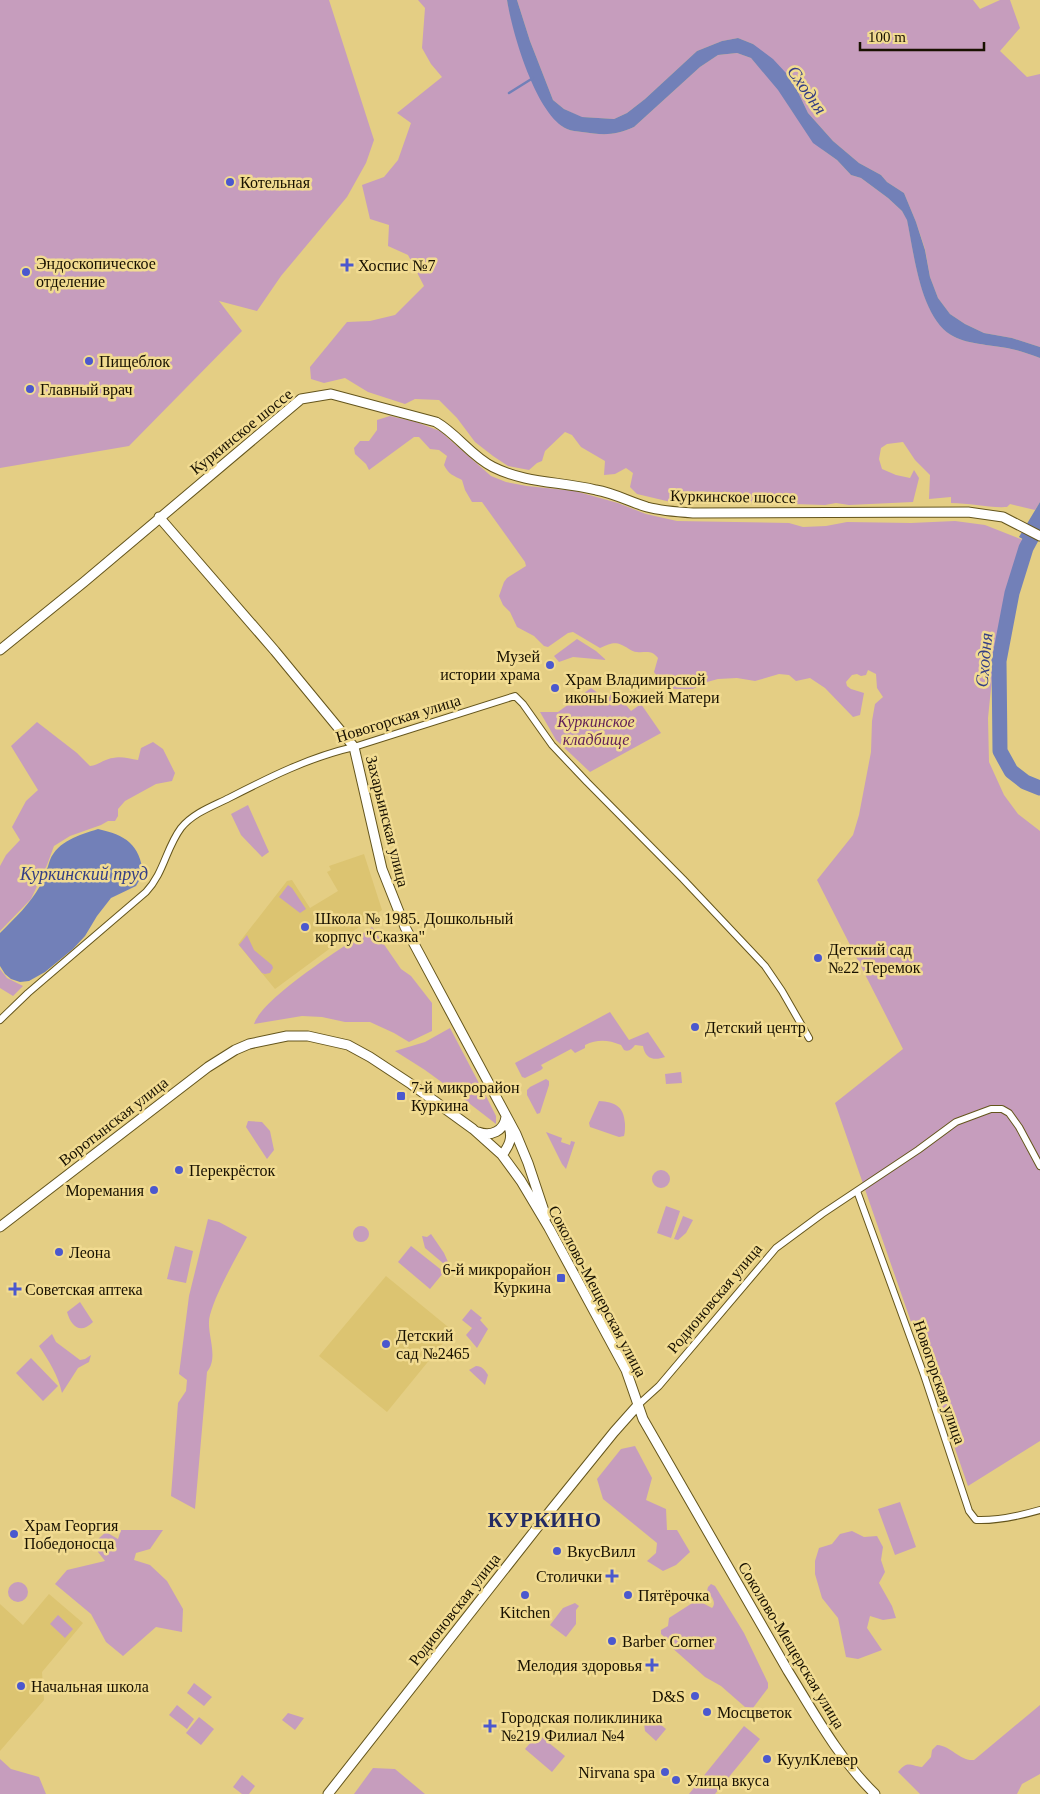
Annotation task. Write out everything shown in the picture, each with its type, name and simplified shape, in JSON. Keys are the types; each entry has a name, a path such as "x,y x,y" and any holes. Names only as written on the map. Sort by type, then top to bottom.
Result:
{"street":[{"name":"Куркинское шоссе","path":"0,650 84,582 301,399 332,394 436,422 447,428 470,451 490,465 510,475 533,481 570,484 599,490 667,511 693,513 968,512 996,516 1018,524 1039,535"},
{"name":"Захарьинская улица","path":"159,517 276,651 354,747 375,842 395,906 516,1134 528,1163 549,1228"},
{"name":"Новогорская улица","path":"0,1020 28,993 146,892 159,875 179,830 186,822 202,811 278,773 336,751 515,696 523,704 552,745 765,966 809,1038"},
{"name":"Соколово-Мещерская улица","path":"248,1044 286,1036 308,1036 348,1045 411,1084 473,1129 502,1155 521,1181 549,1228 626,1370 648,1428 812,1712 855,1772 875,1794"},
{"name":"Воротынская улица","path":"0,1227 208,1067 248,1044"},
{"name":"Родионовская улица","path":"328,1794 614,1432 664,1380 776,1248 956,1122 991,1109 1002,1109 1009,1113 1019,1127 1040,1166"},
{"name":"Захарьинская улица","path":"502,1155 511,1141 511,1132 506,1117"},
{"path":"473,1129 482,1133 494,1133 505,1123 506,1117"},
{"name":"Новогорская улица","path":"857,1191 924,1375 968,1511 976,1520 987,1520 1021,1516 1040,1510"}],"shaded area":[{"name":"Школа № 1985. Дошкольный корпус \"Сказка\"","path":"364,854 382,910 275,989 238,944 287,881 292,880 310,908 338,891 327,872 331,870 329,866"},
{"name":"Детский сад №2465","path":"386,1276 453,1331 387,1412 319,1356"},
{"name":"Начальная школа","path":"49,1594 83,1623 42,1672 44,1700 0,1751 0,1604 23,1625"}],"green space":[{"path":"0,0 329,0 374,140 366,163 347,197 281,276 257,311 219,301 242,331 129,446 0,468"},
{"path":"418,0 507,0 521,50 538,91 557,121 572,131 602,134 627,130 634,127 700,67 718,55 737,53 751,58 779,90 792,111 823,150 837,160 851,175 861,178 902,211 907,219 925,298 940,326 951,335 963,340 1024,352 1040,358 1040,502 1035,510 1010,504 1007,507 1000,507 951,503 951,497 929,499 930,475 915,460 903,442 887,444 881,448 879,459 882,469 896,475 910,478 914,470 919,478 913,502 849,505 836,503 825,505 736,502 675,503 637,494 630,487 633,473 626,468 615,474 604,475 605,461 581,447 572,435 565,432 545,451 542,461 529,470 508,466 475,442 457,418 439,400 415,399 405,404 368,392 345,378 324,383 311,379 310,367 347,322 370,321 395,315 424,286 408,255 388,246 389,225 370,219 362,185 384,177 398,160 411,123 397,113 442,77 431,64 422,48 425,8"},
{"path":"517,0 973,0 980,9 1000,0 1010,0 1020,28 1000,51 1027,77 1040,74 1040,347 1012,338 984,333 950,314 938,298 930,277 925,249 904,193 887,182 881,175 859,163 833,141 808,113 798,92 753,44 738,38 722,41 697,51 627,113 614,119 581,117 564,109 553,100 530,41"},
{"path":"390,416 416,422 440,431 491,476 506,482 575,491 618,503 646,514 677,521 789,523 803,527 826,526 847,522 911,523 955,521 985,525 1023,540 995,649 988,718 989,762 1004,795 1018,814 1040,831 1040,1441 968,1486 835,1103 903,1049 817,880 853,835 859,815 871,752 872,721 875,704 883,697 877,688 876,674 868,670 866,675 852,675 846,682 847,686 851,689 864,693 860,715 853,717 825,688 810,678 796,681 789,675 779,674 755,681 737,678 718,679 693,689 668,689 662,677 657,676 654,672 658,658 651,652 635,652 615,643 600,648 573,632 568,633 548,647 544,646 534,636 517,627 499,596 507,578 526,566 525,562 482,502 472,502 462,480 447,471 444,465 447,456 439,450 430,449 419,437 414,437 369,470 366,464 355,454 354,448 360,441 369,441 377,430 377,420"},
{"path":"577,639 606,660 573,657 559,662 554,656"},
{"name":"Куркинское кладбище","path":"591,688 605,698 615,692 631,711 641,704 661,733 590,772 556,740 540,712 558,712"},
{"path":"37,722 77,753 90,766 116,757 138,760 141,748 153,742 163,749 175,773 172,781 156,784 125,801 118,809 118,816 115,821 108,821 70,836 54,846 31,899 0,931 0,866 6,855 20,840 12,827 26,801 38,790 11,746"},
{"path":"248,805 269,852 262,857 241,835 231,814"},
{"path":"288,885 306,909 300,913 279,897"},
{"path":"372,927 401,969 411,976 432,1003 432,1031 409,1042 370,1022 345,1022 322,1017 302,1016 254,1024 261,1013 289,986"},
{"path":"247,935 254,950 272,965 273,968 270,973 262,973 239,945"},
{"path":"0,969 7,978 23,986 13,996 0,988"},
{"path":"610,1012 629,1040 648,1032 665,1057 651,1058 646,1054 643,1046 635,1045 626,1051 621,1045 616,1043 599,1041 585,1045 585,1048 575,1053 571,1049 541,1065 543,1068 541,1070 525,1078 522,1077 515,1063"},
{"path":"450,1028 482,1089 458,1094 395,1051 425,1042"},
{"path":"681,1072 682,1083 666,1084 665,1074"},
{"path":"546,1079 549,1081 549,1085 540,1113 537,1114 527,1095 527,1090"},
{"path":"484,1092 496,1116 496,1124 461,1097"},
{"path":"599,1101 610,1102 621,1109 625,1127 624,1136 619,1137 590,1127 589,1123"},
{"path":"248,1121 262,1122 270,1131 274,1150 267,1159 246,1127"},
{"path":"546,1132 562,1138 561,1142 570,1145 571,1141 575,1142 566,1169 562,1164"},
{"path":"657,1170 665,1170 670,1175 668,1186 657,1188 652,1183 652,1175"},
{"path":"666,1206 680,1211 671,1238 657,1233"},
{"path":"683,1216 693,1220 686,1233 678,1240 674,1239"},
{"path":"208,1219 219,1222 247,1237 222,1285 210,1315 209,1329 212,1359 211,1366 207,1372 195,1509 171,1496 178,1403 186,1391 187,1380 179,1374 189,1296"},
{"path":"361,1226 369,1234 361,1242 353,1234"},
{"path":"431,1234 448,1262 444,1264 425,1248 422,1236 427,1237"},
{"path":"175,1246 193,1251 186,1283 167,1279"},
{"path":"411,1246 444,1272 430,1289 398,1262"},
{"path":"80,1302 93,1322 84,1328 74,1325 67,1312"},
{"path":"471,1309 482,1318 480,1320 488,1329 477,1348 466,1335 472,1328 462,1320"},
{"path":"52,1334 56,1342 80,1360 91,1355 89,1362 78,1368 62,1393 56,1374 39,1346"},
{"path":"31,1358 58,1386 43,1401 16,1373"},
{"path":"476,1366 483,1369 488,1375 485,1385 469,1370"},
{"path":"635,1446 652,1478 646,1500 666,1509 667,1530 677,1530 690,1552 676,1565 663,1571 647,1561 656,1553 657,1543 603,1499 597,1479 621,1449"},
{"path":"900,1502 916,1547 895,1555 878,1509"},
{"path":"121,1530 163,1530 150,1549 136,1553 134,1560 150,1565 167,1581 183,1609 182,1632 156,1627 123,1656 106,1642 91,1614 55,1584 67,1570 105,1561 98,1552 98,1539 106,1532 118,1539"},
{"path":"852,1531 864,1537 877,1536 883,1547 881,1560 885,1572 879,1583 892,1606 896,1618 883,1620 870,1616 867,1628 882,1650 858,1659 846,1657 838,1618 822,1598 815,1574 815,1561 819,1548 832,1544 840,1534"},
{"path":"18,1582 25,1585 28,1592 25,1599 18,1602 11,1599 8,1592 11,1585"},
{"path":"711,1584 715,1586 744,1633 768,1683 768,1688 753,1708 745,1707 721,1686 705,1677 670,1646 671,1643 661,1634 661,1630 668,1626 669,1618 697,1600 712,1608 714,1601 707,1591"},
{"path":"575,1603 579,1606 576,1610 576,1624 566,1637 550,1625 563,1608"},
{"path":"58,1615 73,1629 65,1638 50,1624"},
{"path":"194,1683 212,1697 204,1706 187,1693"},
{"path":"177,1705 194,1719 187,1729 169,1715"},
{"path":"1040,1705 1040,1774 1022,1784 1017,1794 920,1794 898,1772 907,1765 922,1767 931,1757 932,1750 937,1745 947,1748 964,1758 974,1760"},
{"path":"288,1713 304,1718 295,1730 282,1720"},
{"path":"643,1716 650,1716 666,1729 656,1741 645,1731"},
{"path":"199,1717 214,1729 201,1745 186,1733"},
{"path":"744,1726 760,1739 715,1794 689,1794"},
{"path":"538,1734 565,1756 552,1772 525,1749"},
{"path":"0,1759 11,1769 39,1777 46,1794 0,1794"},
{"path":"373,1768 395,1769 425,1794 354,1794"},
{"path":"242,1775 255,1786 249,1794 242,1794 233,1787"}],"water":[{"path":"507,0 517,0 530,41 553,100 564,109 582,117 614,119 627,113 697,51 722,41 738,38 753,44 773,59 786,73 808,113 833,141 859,163 881,175 887,182 904,193 925,250 930,277 938,298 950,314 984,333 1012,338 1040,347 1040,358 1024,352 963,340 951,335 940,326 925,299 907,220 902,211 861,178 851,175 837,160 813,143 778,90 751,58 737,53 718,55 700,67 634,127 627,130 602,134 570,130 556,121 545,107 536,90 520,51"},
{"path":"1040,502 1040,537 1032,544 1019,537"},
{"name":"Куркинский пруд","path":"98,829 116,834 130,842 138,855 143,874 136,886 111,898 85,936 73,949 45,972 29,981 20,982 11,979 0,966 0,933 32,899 43,880 50,860 58,848 70,840"}],"waterway":[{"path":"509,93 533,78"},
{"name":"Сходня","path":"1040,522 1026,548 1012,593 999,661 1000,751 1011,771 1025,782 1040,788"}],"place":[{"name":"Котельная","path":"230,182"},
{"name":"Хоспис №7","path":"347,265"},
{"name":"Эндоскопическое отделение","path":"26,272"},
{"name":"Пищеблок","path":"89,361"},
{"name":"Главный врач","path":"30,389"},
{"name":"Музей истории храма","path":"550,665"},
{"name":"Храм Владимирской иконы Божией Матери","path":"555,688"},
{"name":"Школа № 1985. Дошкольный корпус \"Сказка\"","path":"305,927"},
{"name":"Детский сад №22 Теремок","path":"818,958"},
{"name":"Детский центр","path":"695,1027"},
{"name":"7-й микрорайон Куркина","path":"401,1096"},
{"name":"Перекрёсток","path":"179,1170"},
{"name":"Моремания","path":"154,1190"},
{"name":"Леона","path":"59,1252"},
{"name":"6-й микрорайон Куркина","path":"561,1278"},
{"name":"Советская аптека","path":"15,1289"},
{"name":"Детский сад №2465","path":"386,1344"},
{"name":"Храм Георгия Победоносца","path":"14,1534"},
{"name":"ВкусВилл","path":"557,1551"},
{"name":"Столички","path":"612,1576"},
{"name":"Kitchen","path":"525,1595"},
{"name":"Пятёрочка","path":"628,1595"},
{"name":"Barber Corner","path":"612,1641"},
{"name":"Мелодия здоровья","path":"652,1665"},
{"name":"Начальная школа","path":"21,1686"},
{"name":"D&S","path":"695,1696"},
{"name":"Мосцветок","path":"707,1712"},
{"name":"Городская поликлиника №219 Филиал №4","path":"490,1726"},
{"name":"КуулКлевер","path":"767,1759"},
{"name":"Nirvana spa","path":"665,1772"},
{"name":"Улица вкуса","path":"676,1780"}],"district":[{"name":"КУРКИНО","path":"545,1520"}]}
